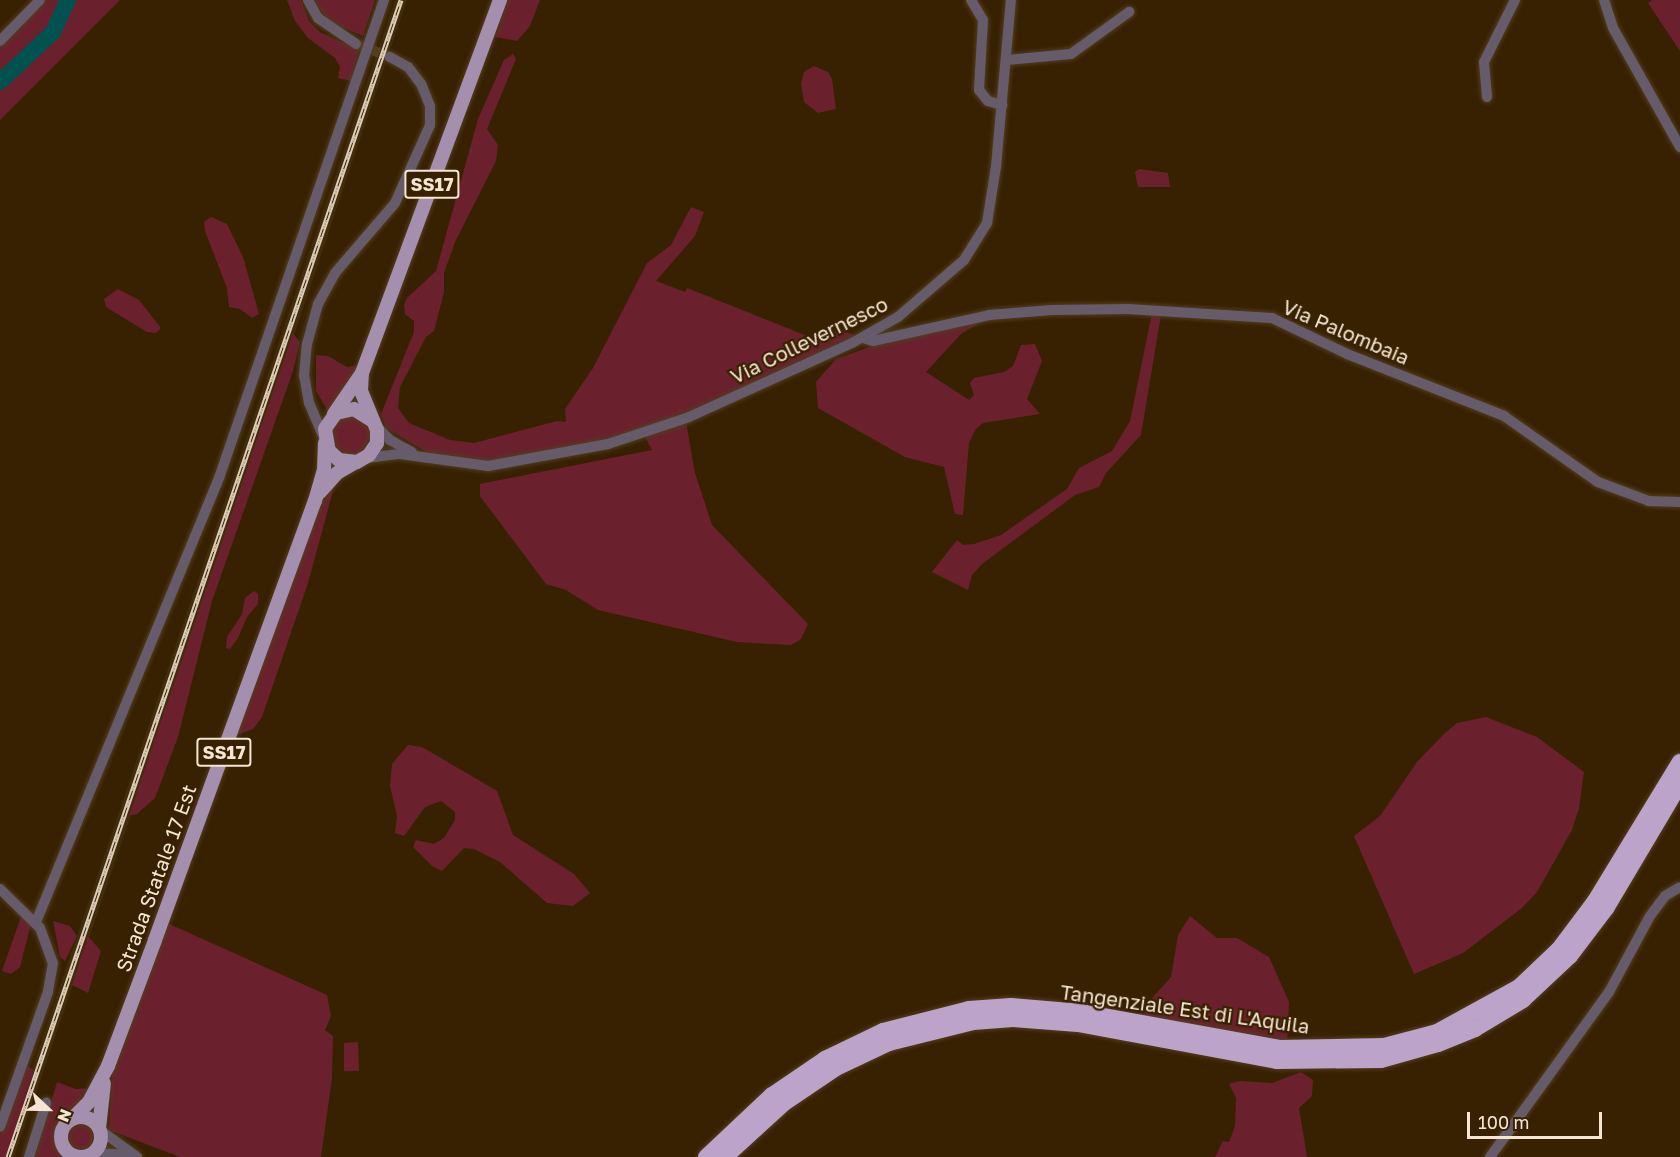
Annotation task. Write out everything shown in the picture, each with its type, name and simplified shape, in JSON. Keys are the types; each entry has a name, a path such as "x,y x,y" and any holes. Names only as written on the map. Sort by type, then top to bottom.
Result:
{"highway":[{"name":"Tangenziale Est di L'Aquila","path":"706,1157 772,1095 825,1059 883,1031 969,1009 1011,1006 1082,1012 1281,1048 1384,1046 1437,1032 1519,987 1559,949 1595,901 1680,762"},
{"name":"Tangenziale Est di L'Aquila","path":"725,1157 783,1104 836,1068 889,1043 973,1022 1013,1019 1078,1024 1277,1061 1381,1060 1438,1044 1475,1029 1523,1000 1570,956 1607,907 1680,784"}],"main road":[{"name":"SS17","path":"374,423 361,391 364,368 500,0"},
{"name":"SS17","path":"324,440 332,417 364,368"},
{"path":"324,440 335,458 361,460 377,443 374,423 354,409 332,417"},
{"name":"Strada Statale 17 Est","path":"72,1119 89,1102 108,1066 315,501 324,470 324,440"},
{"name":"Strada Statale 17 Est","path":"315,501 332,477 361,460"},
{"name":"Strada Statale 17 Est","path":"99,1129 108,1066"},
{"name":"SS17","path":"72,1119 63,1130 63,1151 74,1155 90,1155 100,1143 99,1129"},
{"path":"72,1119 89,1119 99,1129"}],"street":[{"path":"0,41 40,0"},
{"path":"308,0 318,18 356,45"},
{"path":"36,922 219,478 384,0"},
{"path":"971,0 983,20 979,90 988,101 1002,105"},
{"name":"Via Collevernesco","path":"361,460 387,453 464,466 503,465 617,441 689,417 863,338 918,302 961,262 979,240 992,200 1011,0"},
{"path":"1487,97 1483,64 1515,0"},
{"path":"1604,0 1613,28 1680,147"},
{"path":"1007,60 1050,59 1076,52 1129,12"},
{"path":"324,440 310,406 305,384 306,355 321,297 341,265 392,209 429,130 430,106 424,89 408,68 390,57"},
{"name":"Via Palombaia","path":"863,338 878,340 985,316 1041,310 1128,309 1272,318 1347,354 1504,416 1598,482 1649,501 1680,502"},
{"path":"310,406 319,416 332,417"},
{"name":"Via Collevernesco","path":"374,423 394,443 429,459"},
{"path":"1490,1157 1609,993 1650,916 1665,896 1680,886"},
{"path":"0,889 36,922 49,944 53,970 0,1127"},
{"path":"29,1157 46,1103"},
{"path":"99,1129 136,1157"},
{"path":"90,1155 136,1157"}],"shaded area":[{"path":"34,0 120,0 0,120 0,36"},
{"path":"287,0 301,0 309,21 320,32 359,50 351,81 338,78 340,67 335,58 308,38 295,21"},
{"path":"314,0 375,0 363,36 328,21"},
{"path":"395,0 407,0 202,608 14,1157 2,1157"},
{"path":"508,0 540,0 530,26 517,41 495,37"},
{"path":"1652,0 1680,0 1680,51 1648,3"},
{"path":"513,54 516,59 487,129 498,145 496,161 455,242 444,273 444,292 434,331 426,337 400,387 398,408 409,423 450,440 474,443 557,421 566,422 565,409 593,368 647,263 671,245 691,207 704,212 695,236 656,281 685,292 687,288 812,338 842,330 856,336 687,413 607,439 487,462 430,454 386,428 381,414 414,332 414,321 405,314 404,305 407,298 436,271 478,119 504,60"},
{"path":"814,66 828,72 832,79 836,109 818,113 804,102 801,84 804,72"},
{"path":"1139,169 1168,173 1170,187 1138,187 1135,172"},
{"path":"211,217 227,224 243,257 259,314 252,318 240,309 229,307 227,288 205,231 204,222"},
{"path":"118,289 139,300 161,328 156,333 147,332 106,307 104,299"},
{"path":"1152,313 1161,315 1141,435 1106,473 1099,487 1075,495 982,564 972,575 968,590 932,572 957,540 963,545 974,544 1001,535 1067,489 1079,468 1112,451 1130,421"},
{"path":"986,319 961,334 926,372 969,400 974,395 970,383 974,378 1004,372 1013,366 1021,345 1035,344 1042,361 1027,399 1040,414 983,423 975,430 969,443 963,515 955,514 944,467 905,457 818,408 816,382 836,359 872,346"},
{"path":"293,333 300,342 293,371 212,601 178,737 155,798 137,814 129,816"},
{"path":"316,355 328,356 347,367 359,365 329,413 316,391"},
{"path":"351,416 359,417 365,422 370,428 370,444 365,450 359,455 351,456 343,455 337,450 332,444 331,436 332,428 337,422 343,417"},
{"path":"686,422 695,473 712,525 808,624 801,639 791,645 737,642 598,610 566,590 546,584 480,496 480,484 652,450 644,435"},
{"path":"336,480 308,583 262,717 253,729 235,736 317,512"},
{"path":"254,591 258,594 258,604 247,617 238,638 230,649 226,648 227,637 242,614 245,598"},
{"path":"1486,717 1537,737 1584,772 1579,808 1572,830 1537,892 1522,908 1463,953 1414,974 1354,836 1380,816 1417,762 1444,734 1457,723"},
{"path":"408,745 422,747 497,791 513,835 574,874 590,893 573,906 547,903 500,862 474,849 464,848 442,871 432,866 413,847 416,840 434,844 444,838 455,820 455,812 441,801 425,807 404,836 395,833 397,816 390,786 392,764"},
{"path":"23,911 32,920 20,967 11,974 2,971"},
{"path":"1190,916 1217,938 1237,938 1269,957 1289,1002 1287,1043 1136,1016 1171,977 1178,935"},
{"path":"53,921 70,926 77,936 65,961 60,957"},
{"path":"167,923 327,995 331,1016 325,1030 333,1036 332,1078 321,1157 180,1157 109,1130 112,1074"},
{"path":"88,936 101,951 88,993 72,985"},
{"path":"358,1042 359,1071 344,1071 344,1043"},
{"path":"25,1065 34,1070 6,1157 0,1157 0,1135"},
{"path":"1301,1072 1313,1080 1312,1096 1299,1108 1307,1157 1215,1157 1223,1141 1229,1142 1235,1126 1236,1098 1229,1084 1240,1081 1272,1083"},
{"path":"57,1082 76,1089 90,1088 83,1103 67,1113 58,1127 62,1157 35,1157"},
{"path":"81,1125 86,1126 92,1132 92,1142 86,1148 81,1149 76,1148 70,1142 69,1137 70,1132 76,1126"}],"waterway":[{"path":"0,82 53,32 68,0"}],"tunnel":[{"path":"356,44 390,57"}],"railway":[{"path":"8,1157 401,0"}]}
